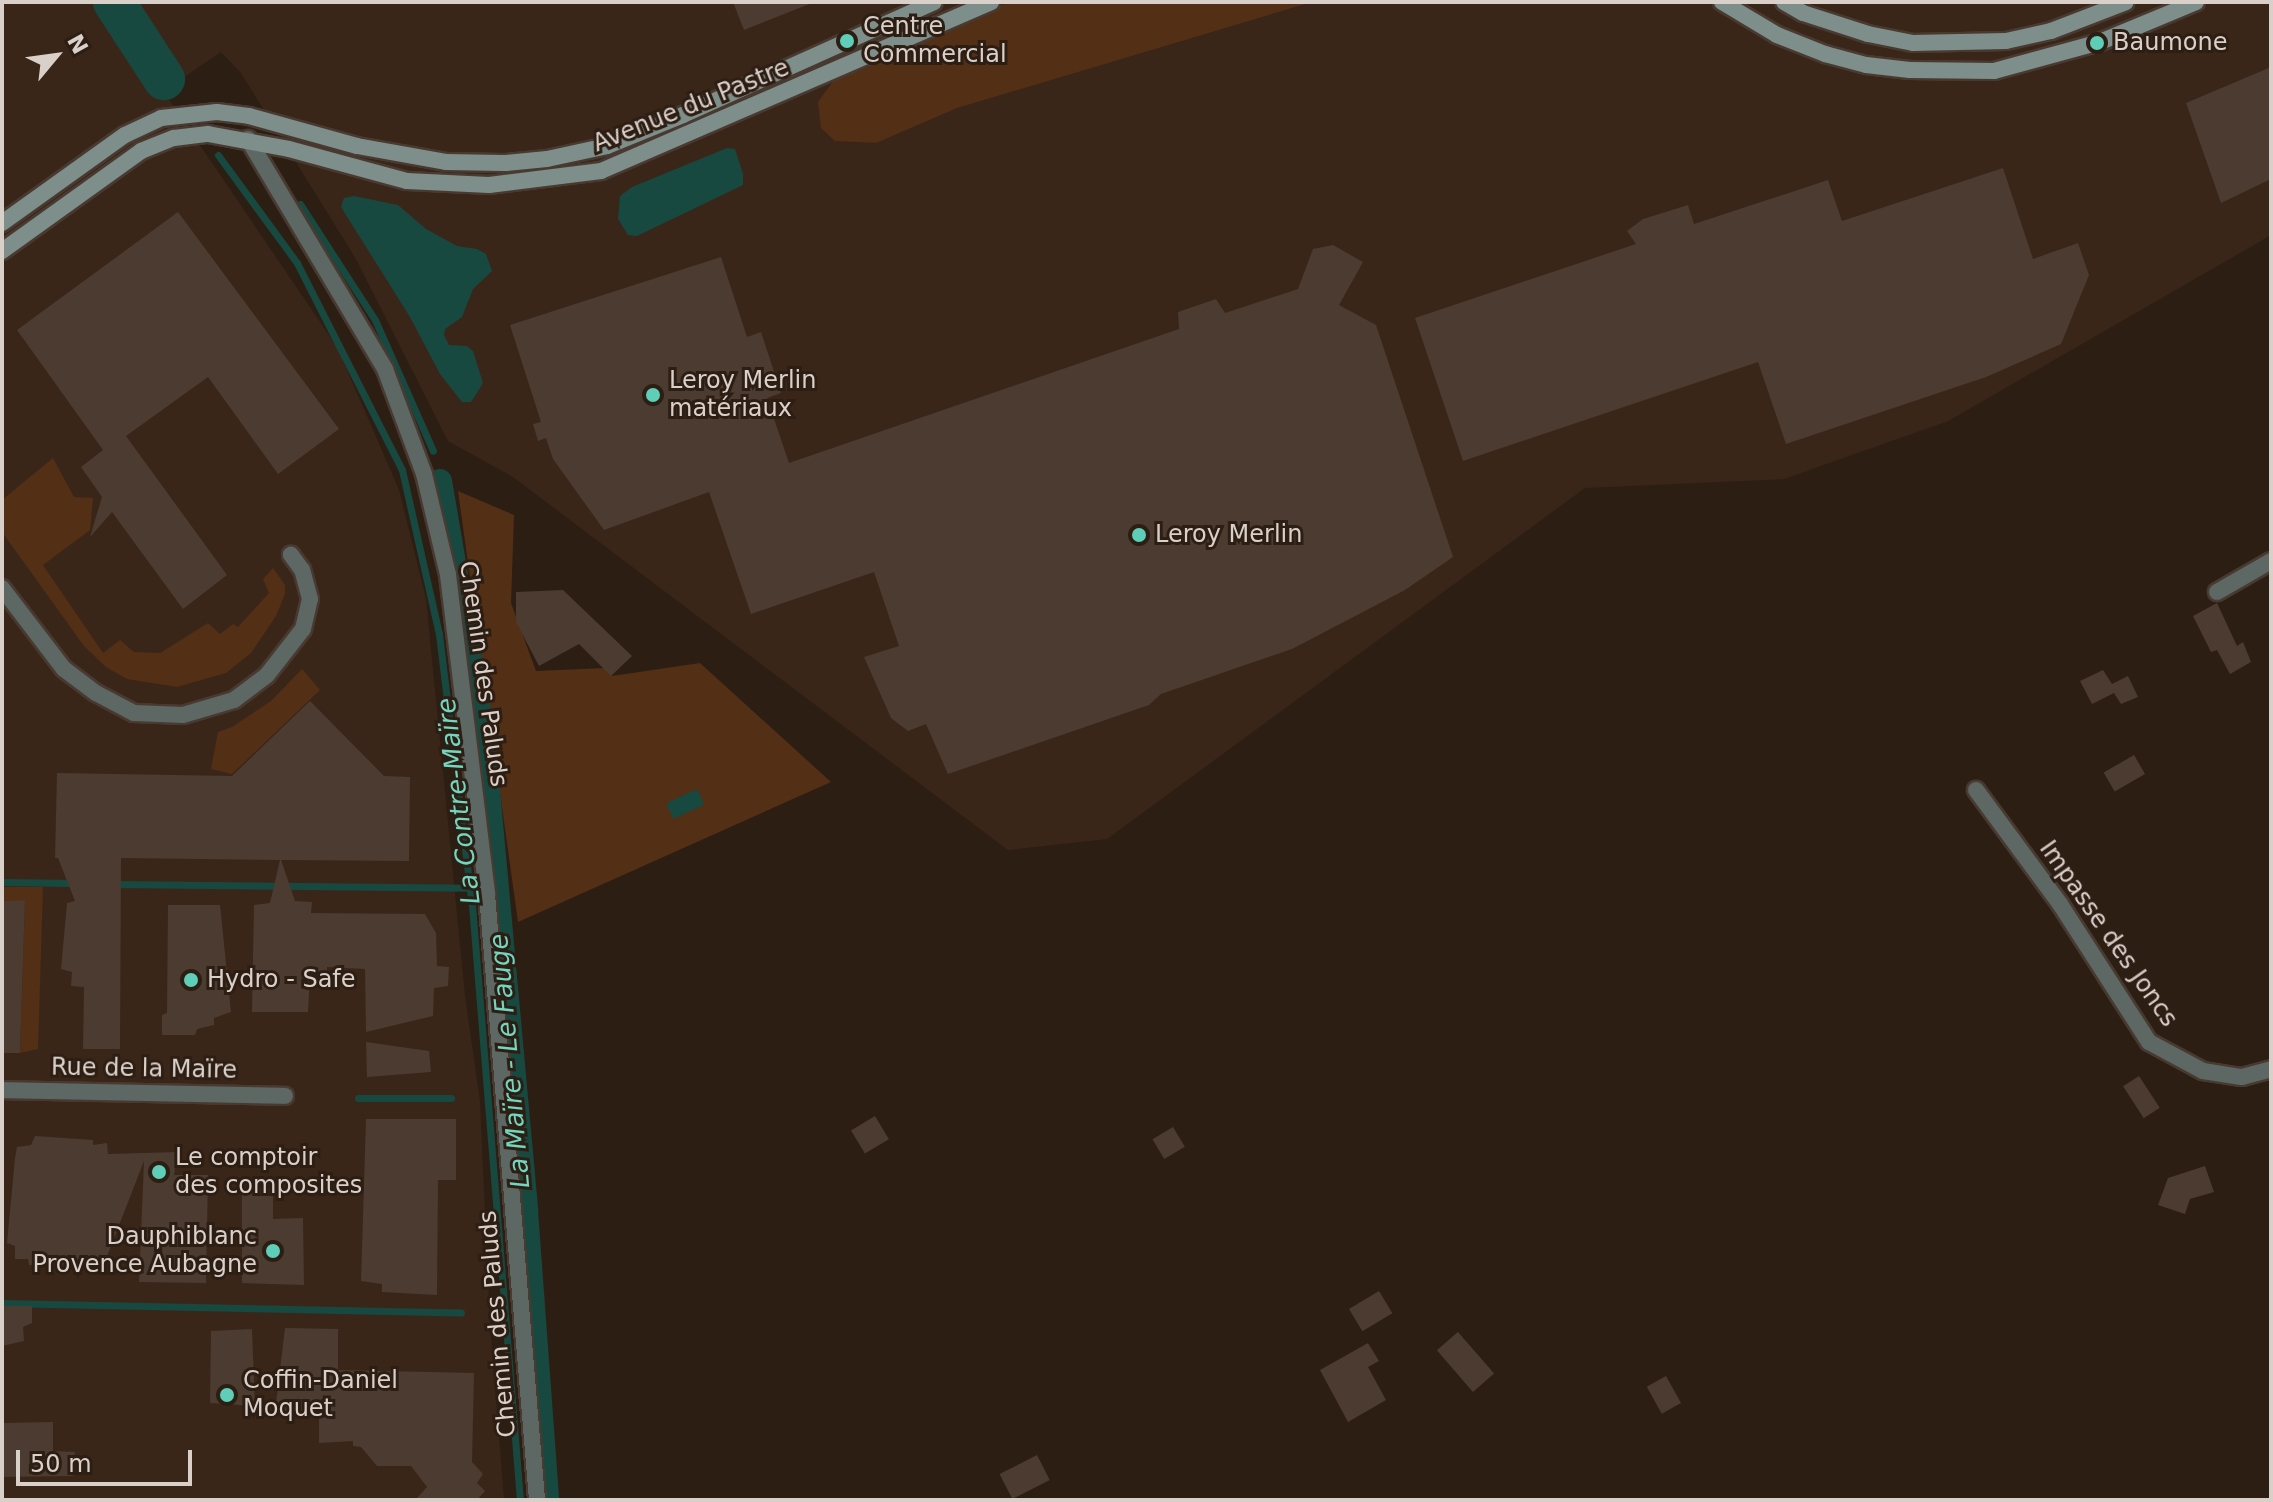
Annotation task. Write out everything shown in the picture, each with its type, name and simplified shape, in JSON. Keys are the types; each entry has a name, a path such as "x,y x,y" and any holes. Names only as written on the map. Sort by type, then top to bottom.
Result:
{"street":[{"name":"Avenue du Pastre","path":"2,223 125,135 161,118 217,112 249,116 357,146 446,162 506,163 547,159 607,146 934,2"},
{"name":"Avenue du Pastre","path":"2,251 141,151 174,138 208,134 248,139 407,181 489,185 601,171 991,2"},
{"path":"1722,2 1777,35 1825,54 1866,65 1910,70 1994,71 2100,42 2196,2"},
{"path":"1784,2 1803,13 1868,34 1913,43 2006,41 2051,31 2126,2"},
{"name":"Chemin des Paluds","path":"248,139 385,369 424,474 448,575 487,894 537,1500"},
{"path":"2,588 64,669 96,693 134,713 183,715 234,700 267,675 303,629 310,599 307,584 291,555"},
{"path":"2217,592 2271,561"},
{"name":"Impasse des Joncs","path":"1976,790 2060,904 2149,1042 2203,1071 2242,1077 2271,1069"},
{"name":"Rue de la Maïre","path":"2,1090 285,1096"}],"shaded area":[{"path":"2,2 2271,2 2271,235 1948,421 1784,479 1585,488 1107,839 1008,850 513,477 448,441 356,259 241,73 221,52 163,91 337,347 399,490 426,599 465,996 480,1102 490,1324 504,1500 2,1500"},
{"path":"1009,2 1312,2 957,108 876,143 835,141 821,128 818,102 834,80 881,52"},
{"path":"53,458 74,497 93,498 90,530 43,565 103,653 120,640 134,652 160,653 208,623 220,634 233,624 238,627 269,593 263,579 273,568 285,585 285,594 276,616 251,653 226,673 177,687 127,679 106,667 84,646 2,532 2,500"},
{"path":"458,491 514,515 511,603 536,671 606,668 612,676 700,663 831,782 518,922"},
{"path":"302,669 320,690 232,774 211,769 218,732 232,727 271,701"},
{"path":"2,887 43,887 38,1049 20,1053 25,901 2,901"}],"water":[{"path":"727,148 735,149 743,185 637,236 628,235 618,219 620,196 632,187"},
{"path":"354,196 398,205 426,229 457,246 477,249 486,254 492,271 473,289 462,317 445,329 444,335 449,345 467,346 473,351 483,383 471,402 462,402 440,374 410,317 341,207 344,198"},
{"path":"697,789 704,804 673,819 666,803"}],"building":[{"path":"733,2 812,2 812,3 744,30"},
{"path":"2271,67 2271,179 2221,203 2186,103"},
{"path":"2003,168 2033,259 2078,243 2089,275 2061,344 1986,377 1786,444 1758,362 1463,461 1415,318 1636,244 1627,231 1643,219 1688,205 1694,224 1828,180 1842,221"},
{"path":"178,212 339,429 278,474 208,377 126,436 227,575 183,609 112,512 90,537 102,497 81,467 103,450 17,330"},
{"name":"Leroy Merlin","path":"1333,245 1363,262 1339,305 1376,325 1453,557 1405,590 1292,649 1161,694 1149,705 948,774 926,724 908,731 891,718 864,657 899,646 874,572 751,614 709,492 604,530 553,459 546,438 538,441 533,424 541,422 510,325 721,257 747,337 761,332 781,393 767,398 789,463 1179,329 1178,312 1216,299 1225,313 1298,289 1313,249"},
{"path":"563,590 632,656 611,676 579,644 539,666 516,622 516,592"},
{"path":"2217,603 2237,646 2243,642 2251,662 2230,674 2217,650 2211,652 2193,616"},
{"path":"2103,670 2112,684 2128,676 2138,697 2121,704 2114,693 2092,704 2080,681"},
{"path":"310,701 384,776 410,777 409,861 281,860 295,901 312,902 311,913 425,914 436,933 437,966 449,967 448,986 434,988 433,1016 366,1032 365,969 327,967 327,977 310,976 308,1012 252,1012 254,905 270,903 280,860 121,858 120,1049 83,1049 84,987 71,986 72,972 61,969 67,903 75,901 58,858 55,858 57,773 232,776"},
{"path":"2134,755 2145,774 2115,792 2104,772"},
{"path":"25,900 20,1053 2,1053 2,901"},
{"path":"168,905 220,905 231,1012 214,1018 214,1025 197,1029 195,1035 162,1035 162,1015 167,1013"},
{"path":"366,1042 429,1051 431,1072 367,1077"},
{"path":"2139,1076 2160,1108 2144,1118 2123,1086"},
{"path":"875,1116 889,1139 865,1154 851,1130"},
{"path":"366,1119 456,1119 456,1180 438,1180 437,1295 382,1292 382,1284 361,1281"},
{"path":"1173,1127 1185,1147 1164,1159 1152,1139"},
{"path":"35,1136 93,1140 93,1145 107,1143 108,1154 178,1152 174,1175 208,1175 206,1283 139,1282 144,1161 104,1264 29,1265 28,1259 15,1259 15,1246 7,1243 15,1158 17,1147 31,1145"},
{"path":"2205,1166 2214,1192 2190,1199 2185,1214 2158,1205 2168,1178"},
{"name":"Dauphiblanc Provence Aubagne","path":"242,1188 273,1188 273,1219 303,1218 304,1285 242,1283"},
{"path":"1379,1291 1392,1313 1362,1331 1349,1309"},
{"path":"2,1306 32,1306 32,1323 23,1327 24,1341 2,1346"},
{"path":"285,1328 338,1329 338,1370 474,1373 472,1462 483,1474 477,1483 485,1491 477,1500 417,1498 427,1487 411,1466 377,1466 361,1447 353,1446 353,1441 319,1443 319,1412 275,1412"},
{"path":"252,1329 255,1406 210,1403 211,1331"},
{"path":"1458,1332 1494,1374 1473,1392 1437,1350"},
{"path":"1368,1343 1379,1361 1368,1367 1386,1400 1348,1422 1320,1370"},
{"path":"1666,1376 1681,1403 1662,1414 1647,1387"},
{"path":"53,1422 53,1451 75,1452 73,1476 2,1477 2,1423"},
{"path":"1037,1455 1050,1480 1012,1499 1000,1474"}],"waterway":[{"path":"114,2 164,79"},
{"name":"La Contre-Maïre","path":"218,155 297,263 402,470 439,634 472,905 520,1500"},
{"path":"300,204 375,320 433,451"},
{"name":"La Maïre - Le Fauge","path":"440,481 480,714 526,1211 547,1500"},
{"path":"2,882 76,883"},
{"path":"112,884 470,888"},
{"path":"358,1098 451,1098"},
{"path":"2,1303 461,1313"}],"place":[{"name":"Centre Commercial","path":"847,41"},
{"name":"Baumone","path":"2097,43"},
{"name":"Leroy Merlin matériaux","path":"653,395"},
{"name":"Leroy Merlin","path":"1139,535"},
{"name":"Hydro - Safe","path":"191,980"},
{"name":"Le comptoir des composites","path":"159,1172"},
{"name":"Dauphiblanc Provence Aubagne","path":"273,1251"},
{"name":"Coffin-Daniel Moquet","path":"227,1395"}]}
